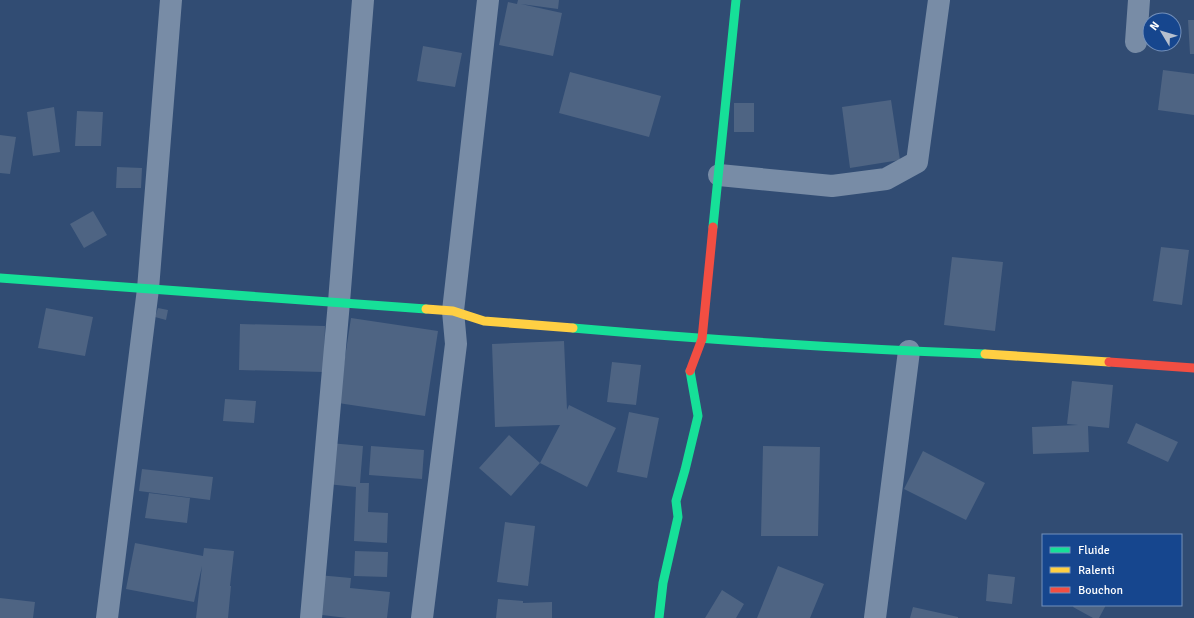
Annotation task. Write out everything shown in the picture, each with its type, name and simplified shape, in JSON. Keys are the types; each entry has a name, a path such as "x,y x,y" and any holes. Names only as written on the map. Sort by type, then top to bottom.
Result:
{"street":[{"path":"106,618 148,289 171,0"},
{"path":"311,618 339,302 363,0"},
{"path":"422,618 456,344 453,311 488,0"},
{"path":"659,618 664,583 678,517 676,501 698,416 690,372 702,339 736,0"},
{"path":"719,175 832,186 886,180 917,162 940,0"},
{"path":"1136,42 1139,0"},
{"path":"0,278 453,311 484,321 702,339 909,351 1011,355 1194,368"},
{"path":"875,618 909,351"}],"building":[{"path":"518,0 559,0 558,9 521,4 562,13 553,56 499,45 508,2 517,4"},
{"path":"1188,20 1194,20 1194,54 1190,54"},
{"path":"423,46 462,53 455,87 417,81"},
{"path":"1163,70 1194,74 1194,115 1158,110"},
{"path":"570,72 661,96 649,137 559,113"},
{"path":"891,100 900,160 850,168 842,107"},
{"path":"734,103 754,103 754,132 734,132"},
{"path":"54,107 60,152 33,156 27,112"},
{"path":"77,111 103,112 101,146 75,146"},
{"path":"0,135 16,137 10,174 0,173"},
{"path":"117,167 142,168 141,188 116,188"},
{"path":"93,211 107,235 84,248 70,224"},
{"path":"1161,247 1189,250 1182,305 1153,301"},
{"path":"952,257 1003,262 995,331 944,325"},
{"path":"46,308 93,317 85,356 38,348"},
{"path":"158,308 168,310 166,320 155,317"},
{"path":"351,318 438,331 425,416 338,403"},
{"path":"240,324 325,326 324,372 239,370"},
{"path":"564,341 567,410 569,405 616,428 587,487 540,463 560,425 495,427 492,344"},
{"path":"612,362 641,365 636,405 607,402"},
{"path":"1072,381 1113,385 1109,428 1088,426 1089,452 1033,454 1032,427 1078,425 1067,424"},
{"path":"225,399 256,401 254,423 223,421"},
{"path":"629,412 659,418 647,478 617,472"},
{"path":"1136,423 1178,442 1168,462 1127,443"},
{"path":"509,435 540,463 511,496 479,468"},
{"path":"330,443 363,446 360,483 369,483 368,512 388,513 387,543 354,541 356,487 327,484"},
{"path":"371,446 424,450 422,479 369,475"},
{"path":"763,446 820,447 818,536 761,536"},
{"path":"923,451 985,483 966,520 904,489"},
{"path":"142,469 213,477 210,500 139,491"},
{"path":"149,493 190,498 187,523 145,518"},
{"path":"505,522 535,526 528,586 497,582"},
{"path":"135,543 203,556 204,548 234,551 228,618 196,618 202,566 194,602 126,589"},
{"path":"355,551 388,552 387,577 354,576"},
{"path":"778,566 824,584 810,618 757,618"},
{"path":"988,574 1015,577 1012,604 986,601"},
{"path":"318,575 351,578 350,588 390,592 387,618 347,618 314,614"},
{"path":"722,590 744,604 736,618 705,618"},
{"path":"0,598 35,602 33,618 0,618"},
{"path":"498,599 523,601 523,603 552,602 552,618 496,618"},
{"path":"1105,606 1099,618 1093,618 1073,607"},
{"path":"913,607 958,617 958,618 910,618"}],"traffic: fast":[{"path":"713,227 736,0"},
{"path":"0,278 426,309"},
{"path":"573,328 779,344 985,354"},
{"path":"659,618 663,583 678,517 676,501 698,416 690,371"}],"traffic: slow":[{"path":"426,309 453,311 484,321 573,328"},
{"path":"985,354 1109,362"}],"traffic: jam":[{"path":"690,371 702,339 713,227"},
{"path":"1109,362 1194,368"}]}
